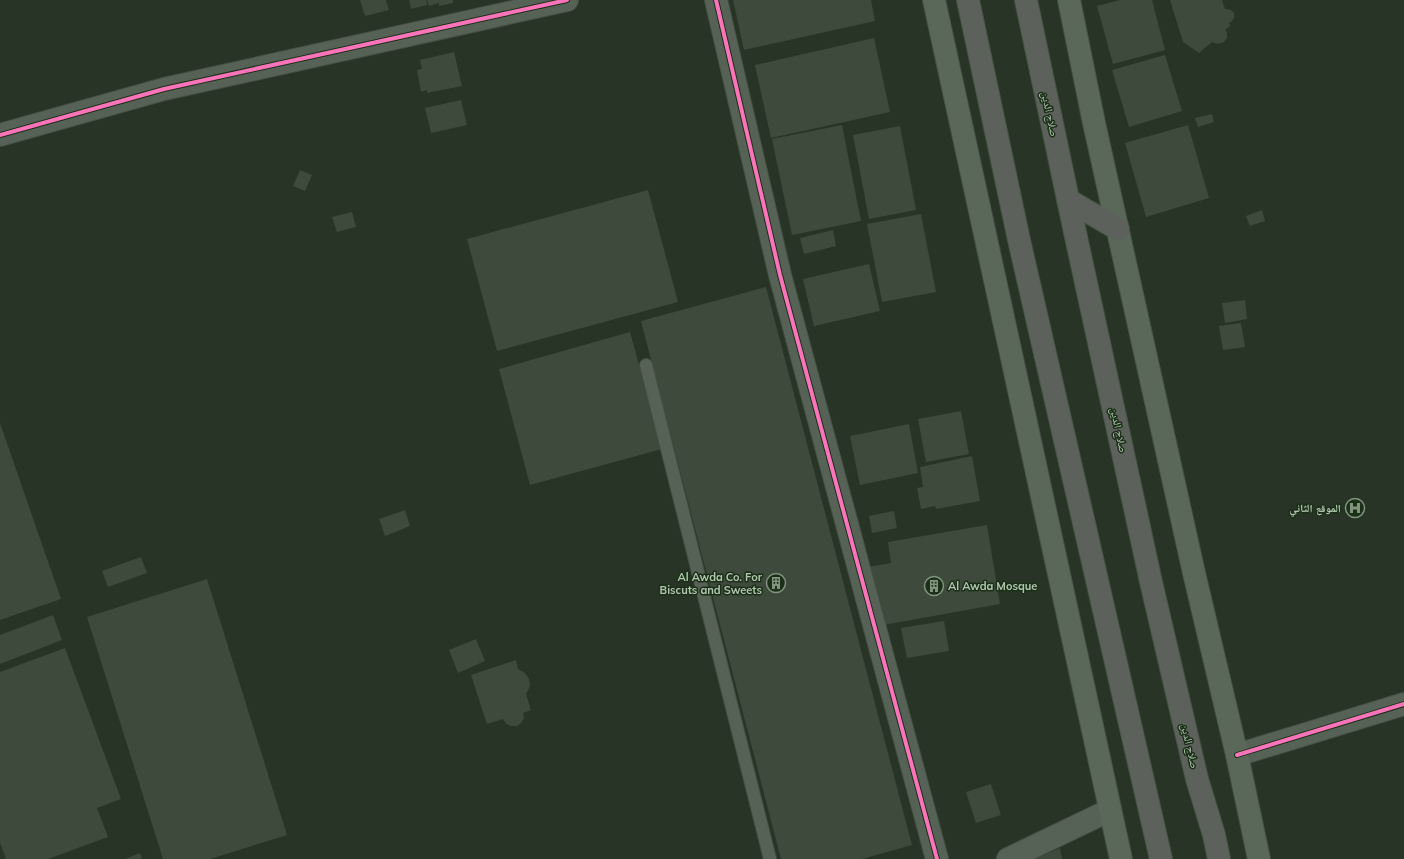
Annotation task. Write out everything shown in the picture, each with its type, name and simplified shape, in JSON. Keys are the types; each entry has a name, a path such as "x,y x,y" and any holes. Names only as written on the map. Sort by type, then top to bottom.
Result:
{"highway":[{"path":"968,0 1019,240 1161,859"},
{"name":"صلاح الدين","path":"1026,0 1068,200 1152,582 1198,779 1214,835 1219,859"},
{"path":"1068,200 1118,229"}],"main road":[{"path":"934,0 1121,859"},
{"path":"1069,0 1094,123 1259,859"}],"street":[{"path":"0,135 164,90 567,0"},
{"path":"716,0 780,275 937,859"},
{"path":"1237,756 1404,704"},
{"path":"1008,859 1110,810"}],"lane":[{"path":"646,365 770,859"}],"building":[{"path":"360,0 386,0 389,10 365,16"},
{"path":"409,0 426,0 427,5 411,9"},
{"path":"427,0 453,0 453,3 439,6 439,3 429,6"},
{"path":"733,0 871,0 875,21 744,50"},
{"path":"1120,0 1152,0 1165,50 1113,64 1097,6"},
{"path":"1170,0 1222,0 1225,9 1231,10 1234,13 1234,18 1229,23 1230,26 1225,30 1227,32 1227,38 1224,42 1218,44 1212,42 1199,53 1183,42"},
{"path":"874,38 890,112 771,138 755,65"},
{"path":"454,52 462,86 427,93 427,90 421,92 417,70 422,69 420,60"},
{"path":"1165,55 1182,111 1129,127 1112,70"},
{"path":"461,100 467,125 431,133 425,108"},
{"path":"1212,114 1214,122 1198,127 1195,118"},
{"path":"842,125 861,221 792,235 772,139"},
{"path":"1188,125 1209,198 1146,217 1125,143"},
{"path":"900,126 916,210 869,219 853,135"},
{"path":"300,170 312,175 305,191 293,186"},
{"path":"648,190 678,302 497,351 467,239"},
{"path":"1262,210 1265,221 1250,226 1246,216"},
{"path":"352,212 356,227 337,232 332,217"},
{"path":"921,214 936,292 882,302 867,224"},
{"path":"833,230 836,246 804,254 800,238"},
{"path":"869,264 880,311 814,326 803,279"},
{"name":"Al Awda Co. For Biscuts and Sweets","path":"766,287 912,845 862,859 781,859 641,321"},
{"path":"1245,300 1247,319 1225,323 1222,303"},
{"path":"1241,323 1245,347 1223,350 1219,326"},
{"path":"630,332 662,449 530,485 499,369"},
{"path":"961,411 969,454 926,462 918,419"},
{"path":"0,423 61,599 0,620"},
{"path":"909,424 918,473 860,485 850,436"},
{"path":"972,456 980,501 936,509 935,506 921,509 917,488 923,487 920,467"},
{"path":"405,510 410,526 385,536 379,519"},
{"path":"894,511 897,528 872,533 869,516"},
{"name":"Al Awda Mosque","path":"987,525 1000,604 878,626 868,567 891,563 888,542"},
{"path":"141,557 147,573 108,587 102,571"},
{"path":"207,579 287,835 210,859 163,859 87,617"},
{"path":"53,615 62,640 0,664 0,635"},
{"path":"944,621 949,651 907,658 901,628"},
{"path":"476,639 485,661 458,673 449,650"},
{"path":"65,648 121,799 97,808 108,837 48,859 6,859 0,843 0,672"},
{"path":"516,660 518,669 525,673 529,679 530,686 526,694 531,710 523,713 524,718 517,726 506,724 503,719 487,724 471,675"},
{"path":"991,784 1001,815 976,823 966,792"},
{"path":"1060,848 1062,859 1035,859"},
{"path":"140,853 142,859 125,859"}],"cycle path":[{"path":"0,135 164,89 567,0"},
{"path":"716,0 780,275 937,859"},
{"path":"1237,755 1404,704"}],"place":[{"name":"الموقع الثاني","path":"1355,508"},
{"name":"Al Awda Co. For Biscuts and Sweets","path":"776,583"},
{"name":"Al Awda Mosque","path":"934,586"}]}
